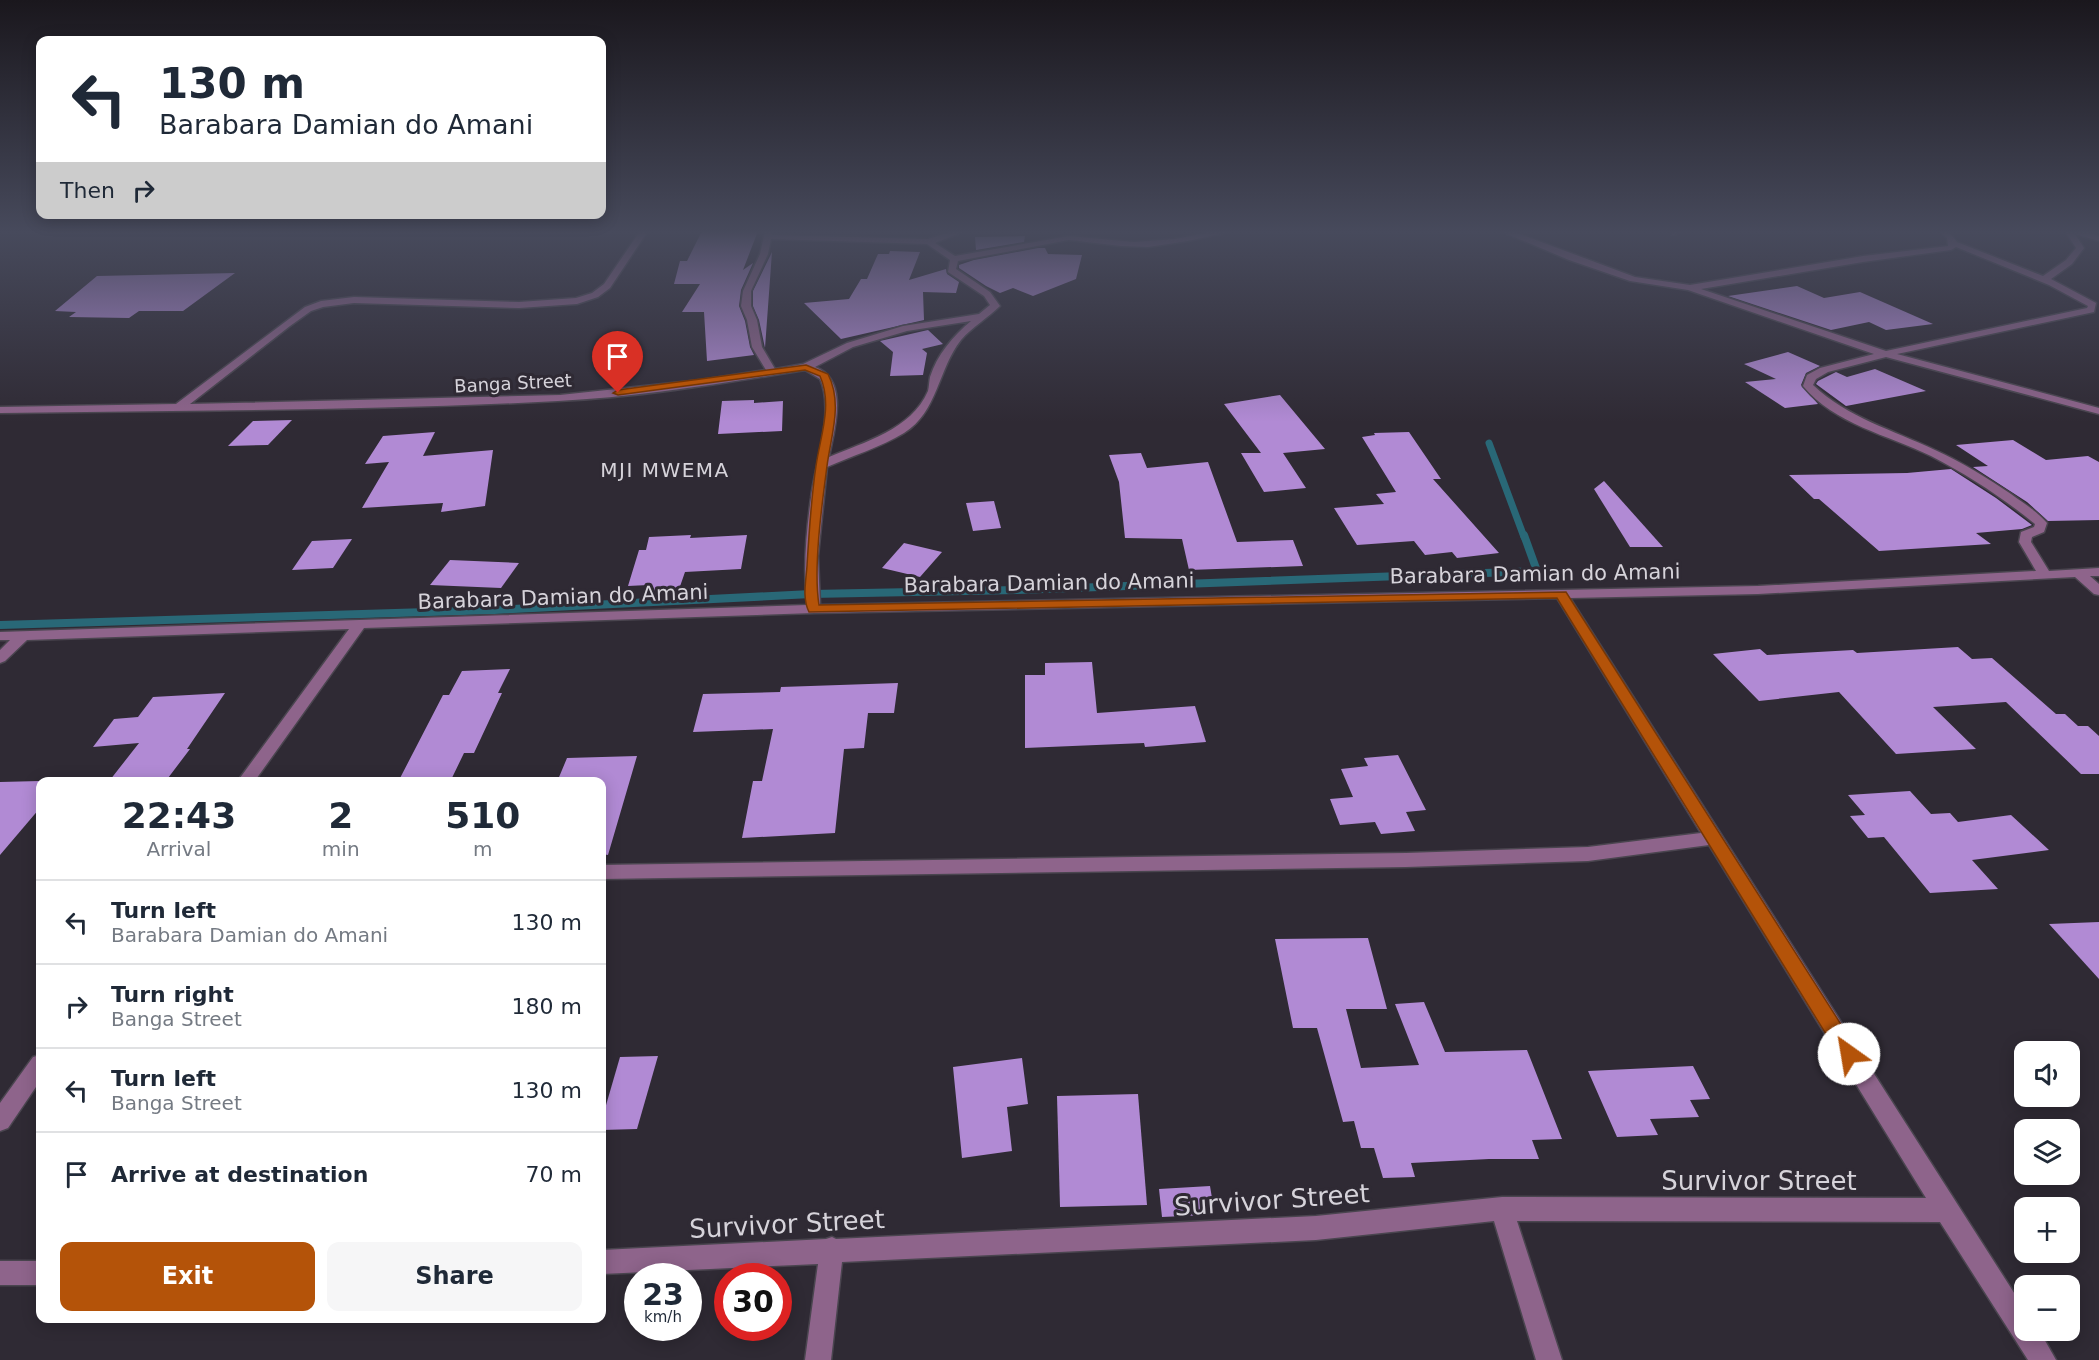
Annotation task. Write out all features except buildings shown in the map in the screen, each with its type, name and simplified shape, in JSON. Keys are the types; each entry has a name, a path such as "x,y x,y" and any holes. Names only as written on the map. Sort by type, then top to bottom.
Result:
{"street":[{"path":"180,406 287,324 308,309 321,304 354,300 519,305 577,301 596,294"},
{"path":"747,294 746,306 752,320 757,347 772,372"},
{"path":"821,465 901,430 916,416 933,391 935,378 945,356 959,336 995,306 987,294"},
{"path":"1708,294 1802,328 1889,355 2099,411"},
{"path":"2045,576 2025,542 2026,535 2040,529 2041,523 2020,505 1933,453 1844,413 1818,397 1808,386 1811,377 1824,370 1911,348 2091,310 2093,305 2072,294"},
{"name":"Banga Street","path":"0,410 383,404 560,398 690,384 806,367 850,345 906,328 984,317"},
{"path":"806,367 823,374 828,384 831,415 821,465 814,543 811,594 814,609"},
{"path":"2078,572 2099,591"},
{"name":"Barabara Damian do Amani","path":"0,636 814,609 1758,590 2099,572"},
{"path":"1561,594 1716,838 1946,1210 2043,1360"},
{"path":"249,777 359,625"},
{"path":"0,658 23,635"},
{"path":"606,872 1406,860 1588,855 1716,838"},
{"path":"0,1121 36,1071"},
{"path":"1502,1209 1549,1360"},
{"name":"Survivor Street","path":"606,1262 832,1249 1068,1241 1316,1228 1502,1209 1946,1210"},
{"path":"818,1360 832,1249"},
{"path":"0,1273 36,1273"}],"waterway":[{"path":"1489,443 1524,537"},
{"path":"0,625 494,610 811,594 1017,590 1537,571 1524,535"}],"district":[{"name":"MJI MWEMA","path":"665,470"}],"route":[{"path":"618,393 806,367 823,374 828,384 831,415 821,465 814,533 811,594 814,609 1561,594 1716,838 1849,1054"}]}
